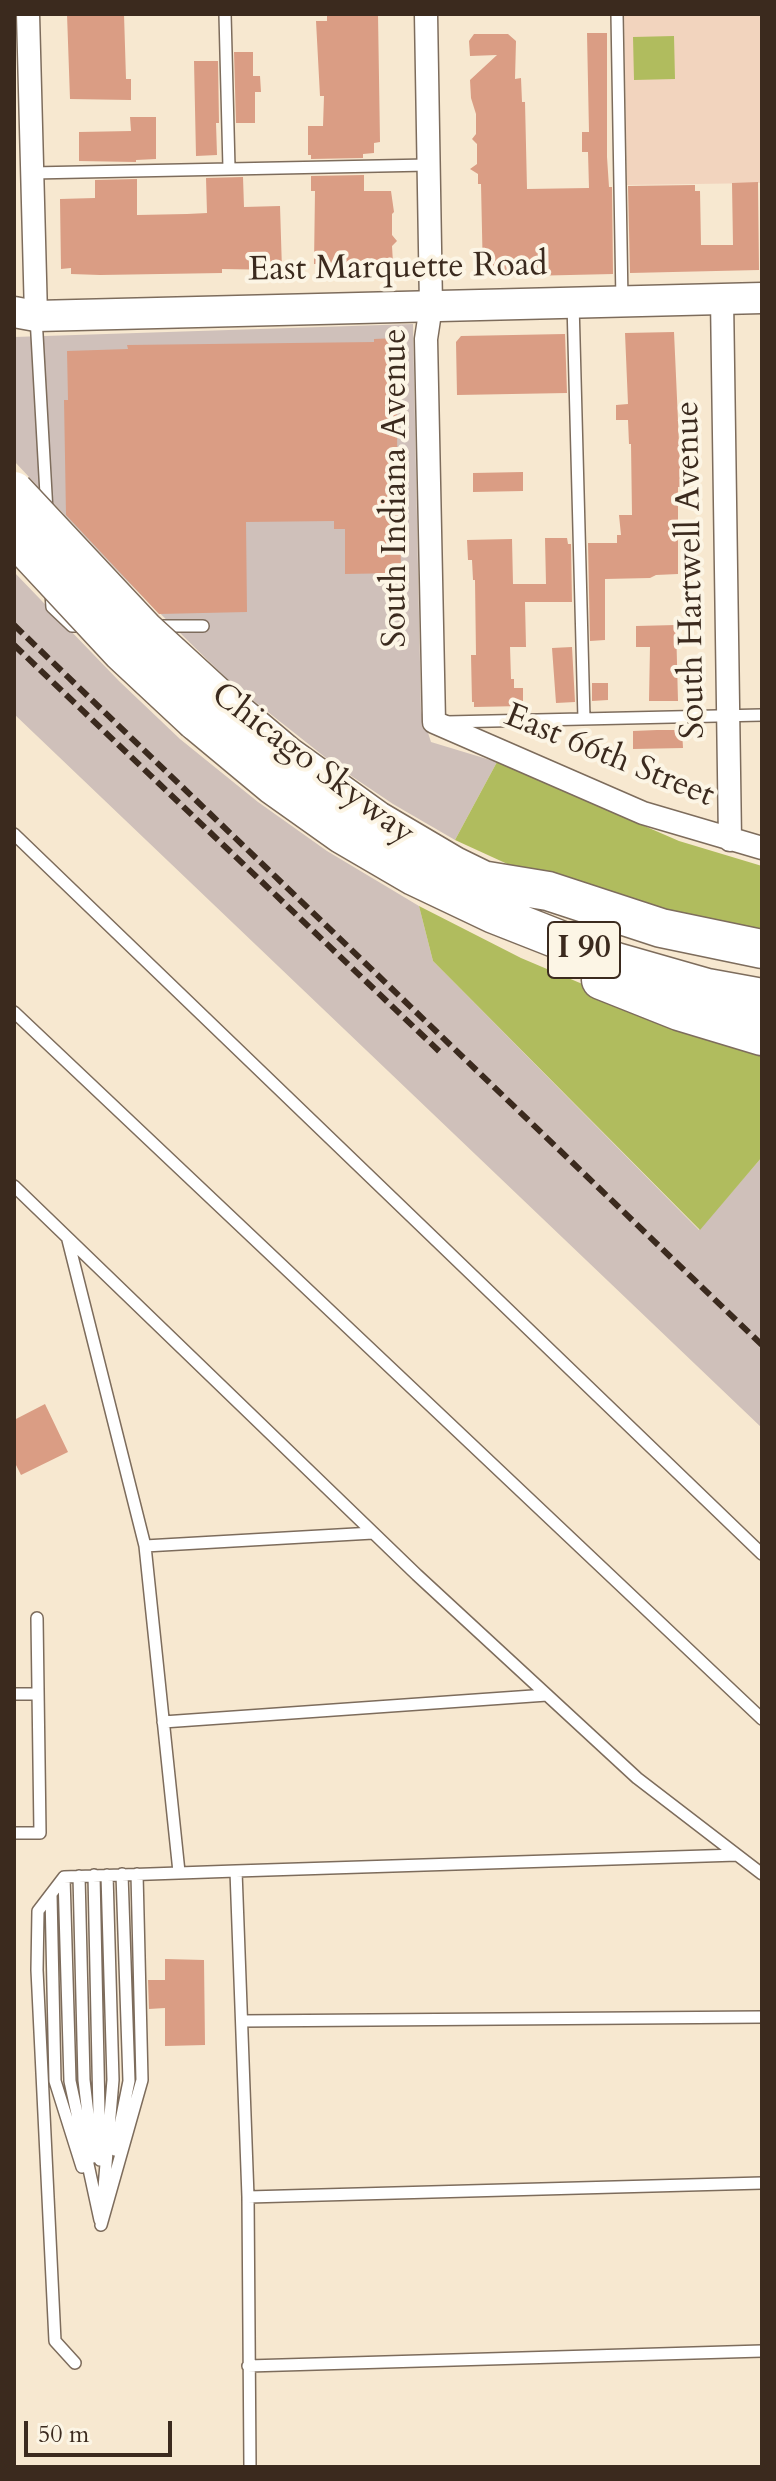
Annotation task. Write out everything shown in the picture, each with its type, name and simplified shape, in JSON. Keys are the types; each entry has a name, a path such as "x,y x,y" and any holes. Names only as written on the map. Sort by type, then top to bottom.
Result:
{"highway":[{"name":"Chicago Skyway","path":"14,491 144,630 206,709 284,793 342,834 414,876 494,914 616,962 707,988 762,998"},
{"name":"Chicago Skyway","path":"31,540 122,652 206,709 287,756 376,820 481,880 566,916 641,943 762,972"},
{"path":"414,876 484,928 512,942 679,1011 762,1036"},
{"path":"481,880 548,891 661,928 762,949"}],"street":[{"path":"21,317 32,173 28,14"},
{"name":"South Indiana Avenue","path":"426,14 431,306 426,339 434,722"},
{"name":"South Hartwell Avenue","path":"722,298 730,840"},
{"name":"East Marquette Road","path":"21,317 762,298"},
{"name":"East 66th Street","path":"434,722 643,813 762,848"}],"lane":[{"path":"225,14 229,168"},
{"path":"617,14 622,301"},
{"path":"32,173 428,165"},
{"path":"573,302 584,719"},
{"path":"21,317 31,540"},
{"path":"49,561 52,607 72,626 115,626"},
{"path":"130,626 203,626"},
{"path":"434,722 762,715"},
{"path":"14,834 762,1554"},
{"path":"14,1012 762,1719"},
{"path":"14,1186 373,1533 637,1778 762,1874"},
{"path":"67,1239 145,1546 179,1872"},
{"path":"145,1546 373,1533"},
{"path":"14,1833 40,1833 37,1618"},
{"path":"14,1694 38,1694"},
{"path":"163,1722 547,1695"},
{"path":"75,2363 55,2341 37,1970 38,1911 64,1877 737,1855"},
{"path":"236,1871 248,2197 250,2467"},
{"path":"101,2225 129,2081 122,1874"},
{"path":"101,2225 142,2080 137,1874"},
{"path":"94,1875 101,2225"},
{"path":"101,2225 113,2080 107,1875"},
{"path":"79,1876 84,2080 101,2225"},
{"path":"64,1877 70,2081 101,2225"},
{"path":"51,1894 55,2081 101,2225"},
{"path":"242,2021 762,2017"},
{"path":"248,2197 762,2183"},
{"path":"248,2366 762,2351"}],"shaded area":[{"path":"624,14 762,14 762,183 627,185"},
{"path":"413,324 421,711 431,742 497,762 455,840 335,765 230,682 125,579 14,461 14,337"},
{"path":"14,572 180,739 258,802 327,851 419,906 433,961 699,1230 762,1157 762,1428 14,714"}],"green space":[{"path":"674,36 675,79 634,80 633,37"},
{"path":"497,762 679,841 762,866 762,936 514,867 455,840"},
{"path":"419,906 521,958 632,1005 762,1049 762,1157 700,1230 433,961"}],"building":[{"path":"67,14 124,14 126,79 131,79 131,100 70,99"},
{"path":"327,14 378,14 380,142 374,143 374,153 363,154 363,158 311,159 308,155 308,126 323,126 324,96 320,96 316,21 327,21"},
{"path":"587,33 607,33 607,157 609,187 612,187 613,274 483,277 481,184 478,184 478,174 470,169 477,164 477,144 472,139 476,134 476,114 470,80 497,55 470,56 469,41 474,34 508,34 516,41 515,79 521,78 522,102 525,102 527,189 589,188 588,152 582,152 582,132 589,132"},
{"path":"234,52 253,52 253,76 260,76 261,92 255,92 255,123 236,123"},
{"path":"194,61 218,61 217,155 196,156"},
{"path":"130,117 156,117 156,159 136,162 79,161 79,132 131,131"},
{"path":"364,175 364,191 391,191 394,212 392,235 397,241 392,246 393,263 388,263 388,268 319,272 319,264 314,264 315,191 311,191 311,176"},
{"path":"243,177 244,207 280,206 282,270 222,269 222,273 100,275 71,274 71,268 61,269 60,199 95,198 95,180 137,179 137,215 187,214 207,213 206,178"},
{"path":"758,182 759,270 630,273 628,186 695,185 695,191 700,191 701,245 733,245 732,183"},
{"path":"674,332 681,487 678,487 678,574 605,579 605,640 590,641 588,543 617,543 617,535 621,535 619,515 632,515 628,420 616,420 616,405 628,404 625,333"},
{"path":"565,334 567,393 457,395 456,342 461,336"},
{"path":"396,338 401,573 345,574 345,529 334,529 334,521 246,522 247,612 159,614 66,515 64,400 68,400 67,351 128,349 127,345 374,342 374,339"},
{"path":"523,472 523,491 473,492 473,473"},
{"path":"545,538 567,538 568,544 571,544 572,602 525,602 526,647 510,647 511,679 514,679 514,688 523,688 523,706 474,707 471,655 476,655 475,580 472,560 468,560 467,540 512,539 513,584 546,584"},
{"path":"676,625 678,701 649,701 650,647 636,647 636,626"},
{"path":"572,647 575,702 556,703 552,648"},
{"path":"592,683 608,683 608,700 592,701"},
{"path":"682,730 683,748 633,749 633,731"},
{"path":"45,1404 68,1452 21,1475 14,1461 14,1420"},
{"path":"165,1959 204,1960 205,2045 165,2046 165,2008 149,2009 148,1980 165,1980"}],"railway":[{"path":"14,625 762,1345"},
{"path":"14,645 441,1053"}]}
